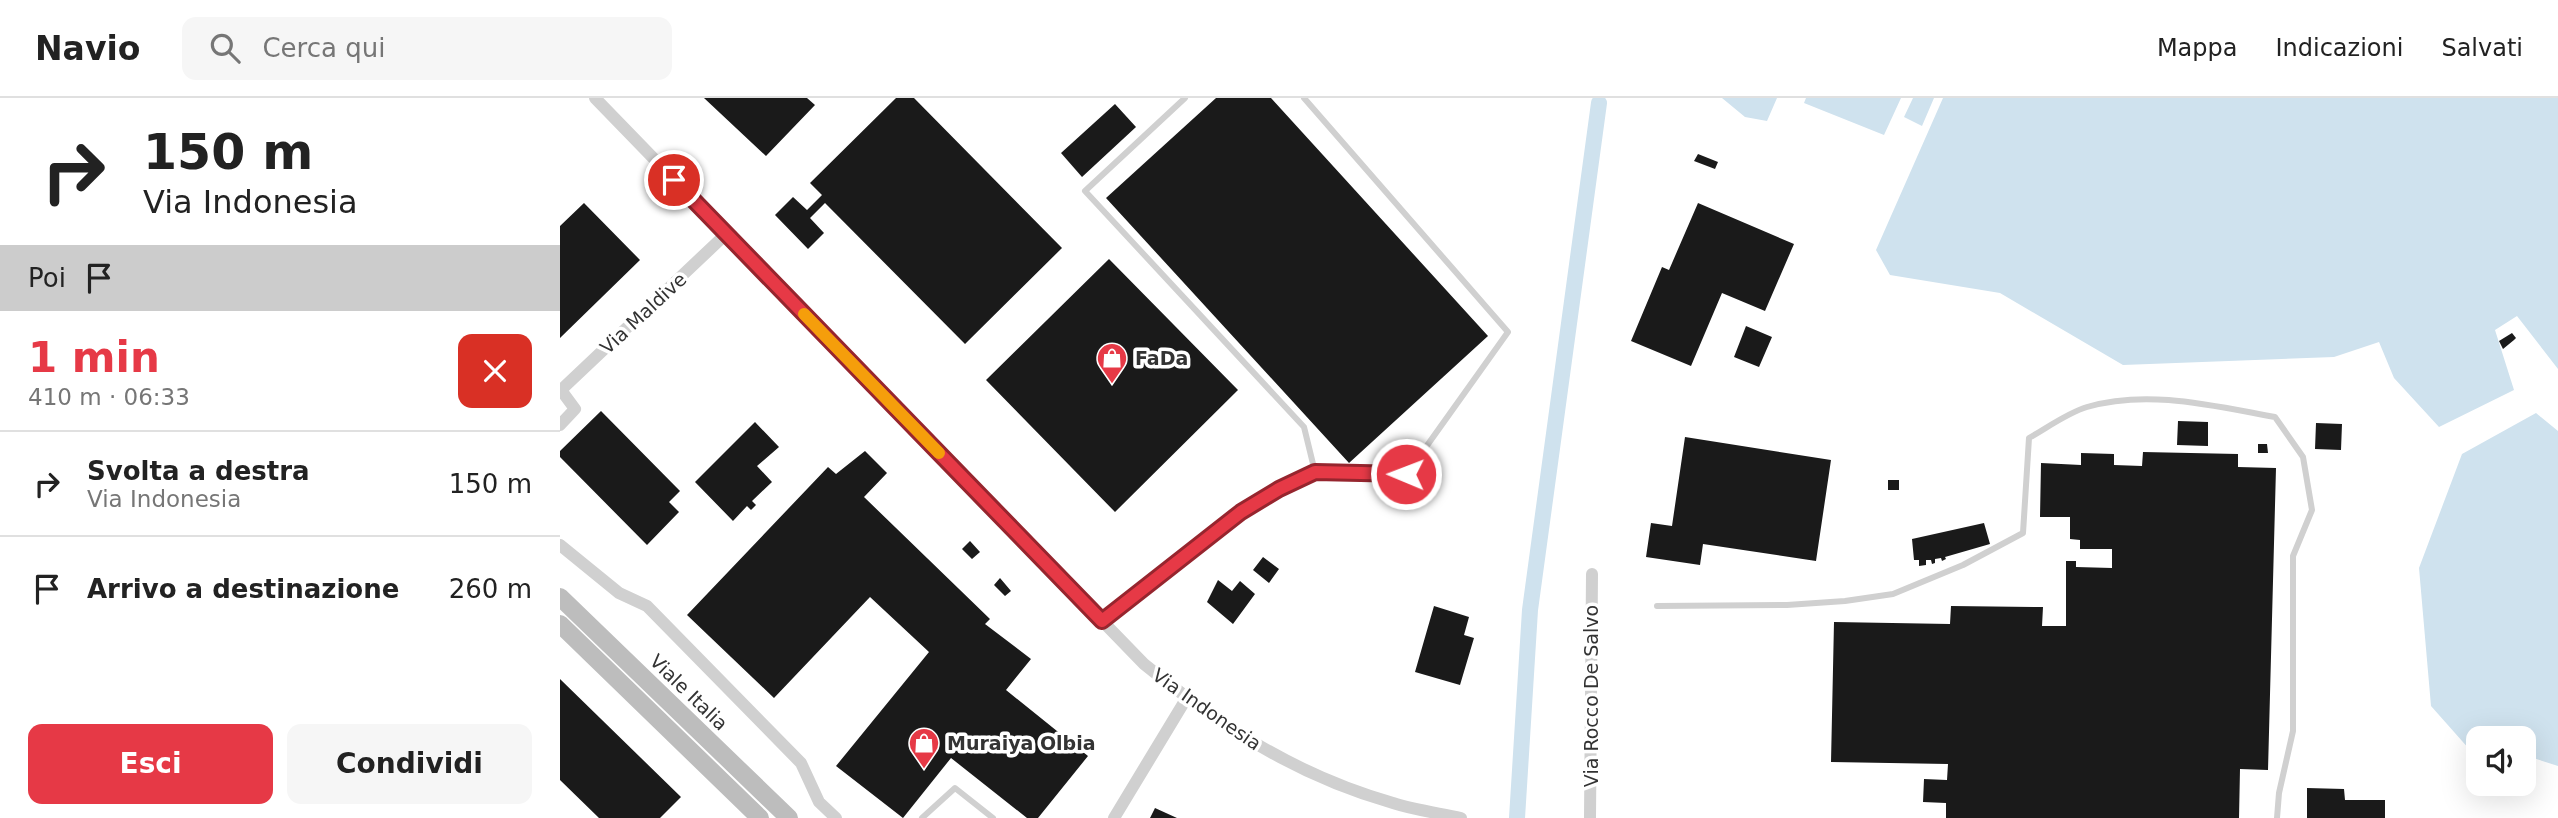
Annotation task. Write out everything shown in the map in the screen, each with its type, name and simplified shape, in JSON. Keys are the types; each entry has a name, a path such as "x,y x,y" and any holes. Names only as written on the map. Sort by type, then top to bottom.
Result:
{"main road":[{"name":"Viale Italia","path":"560,597 789,818"},
{"name":"Viale Italia","path":"560,624 760,818"}],"street":[{"name":"Via Indonesia","path":"595,98 1144,664 1186,699 1224,726 1294,766 1394,804 1461,818"},
{"name":"Via Maldive","path":"561,391 726,234"},
{"path":"560,425 575,409 561,391"},
{"path":"560,545 619,593 646,606 801,763 819,802 835,818"},
{"name":"Via Rocco De Salvo","path":"1590,818 1592,574"},
{"path":"1114,818 1186,699"}],"lane":[{"path":"1185,98 1085,191 1304,427 1315,472"},
{"path":"1102,621 1241,512 1279,489 1315,472 1406,474 1508,332 1304,98"},
{"path":"1657,606 1787,605 1845,601 1893,594 1963,565 2023,533 2029,438 2085,408 2135,398 2211,405 2275,417 2303,457 2312,510 2293,556 2293,731 2279,793 2277,818"},
{"path":"922,818 955,788 993,818"}],"water":[{"path":"1722,98 1777,98 1767,121 1745,117"},
{"path":"1806,98 1901,98 1884,135 1804,103"},
{"path":"1913,98 1934,98 1922,126 1904,117"},
{"path":"1943,98 2558,98 2558,369 2517,316 2495,330 2514,390 2439,427 2394,378 2379,342 2334,357 2123,365 2000,293 1890,275 1876,250"},
{"path":"2536,413 2558,431 2558,766 2536,759 2536,726 2466,726 2466,745 2431,706 2419,568 2462,454"}],"building":[{"path":"704,98 807,98 815,105 766,156"},
{"path":"896,98 914,98 1062,248 965,344 825,203 810,218 824,233 808,249 775,215 793,197 807,210 822,195 810,183"},
{"path":"1216,98 1271,98 1488,336 1349,463 1106,198"},
{"path":"1115,104 1136,127 1082,177 1061,153"},
{"path":"1698,154 1718,162 1715,169 1694,161"},
{"path":"584,203 640,260 560,338 560,226"},
{"path":"1698,203 1794,244 1765,311 1722,293 1691,366 1631,341 1662,267 1669,270"},
{"name":"FaDa","path":"1109,259 1238,390 1115,512 986,380"},
{"path":"1746,326 1772,337 1759,367 1734,357"},
{"path":"2512,333 2516,338 2503,349 2499,341"},
{"path":"601,411 680,491 669,502 679,512 647,545 560,457 560,451"},
{"path":"2178,421 2208,422 2208,446 2177,445"},
{"path":"755,422 779,447 757,466 772,482 752,501 756,505 751,510 747,506 733,521 695,482"},
{"path":"2316,423 2342,424 2341,450 2315,449"},
{"path":"1685,437 1831,460 1816,561 1703,544 1700,565 1646,557 1651,523 1672,526"},
{"path":"2258,444 2267,444 2268,453 2258,453"},
{"path":"865,451 887,473 864,497 990,619 985,624 1031,659 1006,690 1088,756 1038,818 1027,818 951,758 903,818 836,766 929,652 870,597 774,698 687,615 828,467 836,474"},
{"path":"2143,452 2238,454 2238,467 2276,468 2268,770 2240,769 2239,818 1946,818 1946,803 1923,802 1924,779 1947,780 1948,764 1831,762 1834,622 1950,624 1951,606 2043,607 2042,626 2066,626 2066,561 2076,561 2076,567 2112,568 2112,549 2080,549 2080,540 2070,539 2070,517 2040,517 2041,463 2081,465 2081,453 2114,454 2114,465 2142,466"},
{"path":"1888,480 1899,480 1899,490 1888,490"},
{"path":"1984,523 1990,544 1945,557 1942,561 1941,558 1935,559 1932,564 1931,560 1926,560 1926,565 1919,566 1919,560 1914,560 1912,539"},
{"path":"970,541 980,552 972,559 962,549"},
{"path":"1263,557 1279,569 1269,583 1253,570"},
{"path":"1000,578 1011,591 1005,596 994,585"},
{"path":"1218,580 1232,591 1240,581 1255,594 1233,624 1207,602"},
{"path":"1434,606 1469,617 1464,635 1474,638 1460,685 1415,672"},
{"path":"560,679 681,797 660,818 599,818 560,780"},
{"path":"2307,788 2344,789 2345,800 2385,800 2385,818 2307,818"},
{"path":"1155,808 1177,818 1150,818"}],"waterway":[{"path":"1517,818 1530,610 1599,103"}],"slow traffic":[{"path":"804,314 939,453"}],"place":[{"name":"FaDa","path":"1112,385"},
{"name":"Muraiya Olbia","path":"924,770"}],"route":[{"path":"674,180 1102,621 1241,512 1279,489 1315,472 1406,474"}]}
